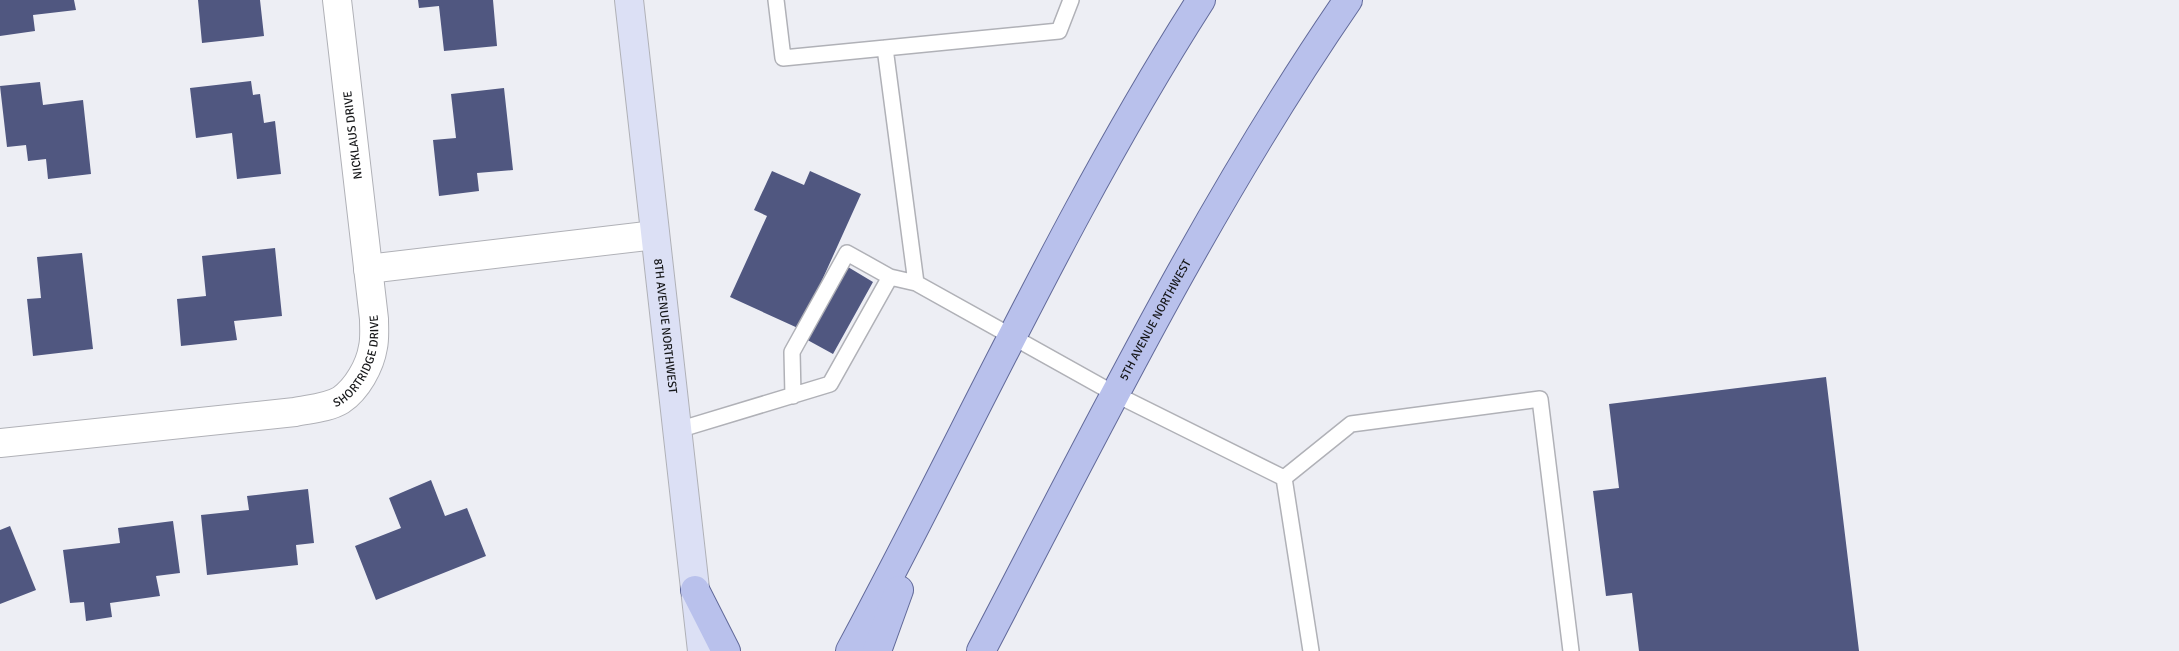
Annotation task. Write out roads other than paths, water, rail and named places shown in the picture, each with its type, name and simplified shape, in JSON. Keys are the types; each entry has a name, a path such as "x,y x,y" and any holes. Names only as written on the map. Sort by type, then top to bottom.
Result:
{"main road":[{"name":"8TH AVENUE NORTHWEST","path":"628,0 702,651"},
{"path":"850,651 1086,198 1167,52 1201,0"},
{"name":"5TH AVENUE NORTHWEST","path":"981,651 1115,394 1224,198 1300,70 1348,0"},
{"path":"877,651 938,480"},
{"path":"695,590 726,651"},
{"path":"834,651 876,603"}],"street":[{"name":"NICKLAUS DRIVE","path":"337,0 368,269"},
{"path":"368,269 655,235"},
{"name":"SHORTRIDGE DRIVE","path":"0,443 295,412 341,400 355,386 366,368 373,347 374,319 368,269"}],"lane":[{"path":"776,0 783,58 1059,31 1071,0"},
{"path":"885,48 916,283"},
{"path":"793,396 792,352 847,253 890,277 916,283 1115,394 1284,478"},
{"path":"678,430 830,384 890,277"},
{"path":"1284,478 1351,424 1540,399 1571,651"},
{"path":"1284,478 1311,651"}]}
